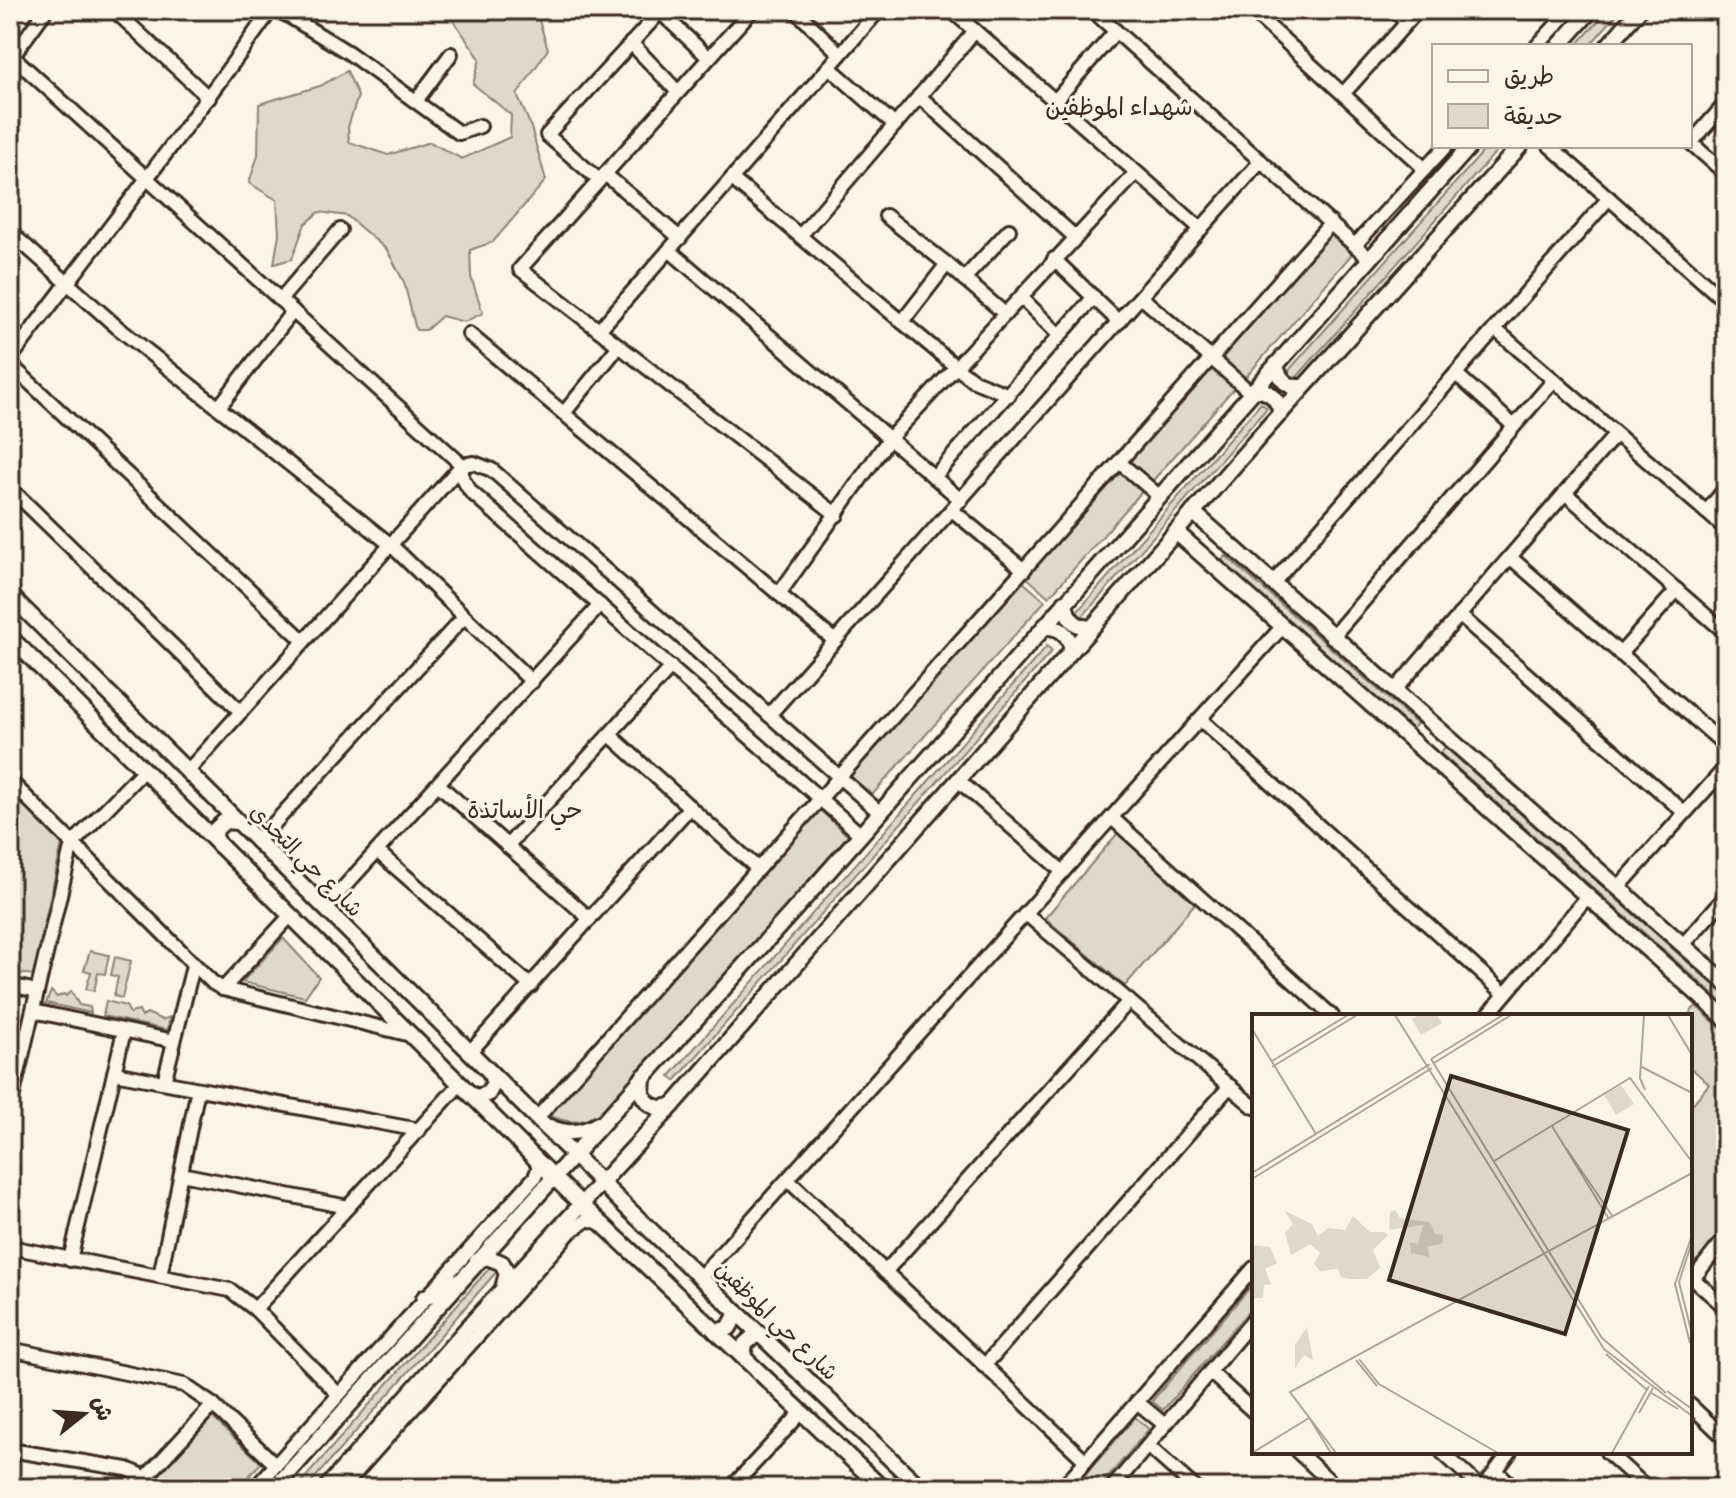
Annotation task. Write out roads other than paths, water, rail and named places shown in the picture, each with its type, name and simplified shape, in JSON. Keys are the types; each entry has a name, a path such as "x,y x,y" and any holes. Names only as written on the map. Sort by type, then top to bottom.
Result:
{"main road":[{"path":"1561,44 1591,10"},
{"path":"1610,44 1639,10"},
{"path":"275,1488 1468,148"},
{"path":"326,1488 475,1329 503,1288 673,1105 1303,387 1518,148"},
{"path":"1276,365 1283,380 1292,386 1303,387"},
{"path":"1252,392 1265,391 1274,397 1281,413"},
{"path":"1193,512 1726,983"},
{"path":"1176,532 1726,1019"},
{"path":"1216,567 1214,559 1218,551 1226,548 1234,550"},
{"name":"شارع حي التحدي","path":"10,595 573,1155"},
{"path":"1065,602 1072,621 1080,627 1091,628"},
{"path":"1044,627 1056,627 1065,633 1072,650"},
{"path":"10,637 582,1205 880,1486"},
{"path":"37,664 49,667 56,663 61,657 60,645"},
{"path":"82,710 79,701 81,693 92,685 100,687"},
{"path":"1407,737 1419,734 1425,719"},
{"path":"1431,758 1433,746 1448,738"},
{"path":"187,814 199,818 210,811 212,802 206,791"},
{"path":"219,845 215,837 218,825 225,821 237,822"},
{"path":"464,1088 480,1097 491,1091 493,1079 490,1072"},
{"path":"643,1076 642,1094 649,1104 661,1108 673,1105"},
{"path":"537,1118 555,1130 571,1132 590,1129 605,1120"},
{"name":"شارع حي الموظفين","path":"573,1155 921,1488"},
{"path":"424,1298 487,1257 502,1263 507,1273 503,1288"},
{"path":"716,1332 729,1328 735,1311"},
{"path":"743,1357 749,1339 761,1335"},
{"path":"851,1459 863,1456 870,1439"},
{"path":"880,1486 880,1472 884,1467 896,1464"}],"street":[{"path":"46,10 11,57 462,465 462,478 471,492 860,834"},
{"path":"114,10 209,98"},
{"path":"271,10 209,98 146,177 10,361 304,641"},
{"path":"279,10 349,53 459,133 480,126"},
{"path":"752,10 520,269 837,515"},
{"path":"795,10 840,54"},
{"path":"599,330 879,10"},
{"path":"951,10 1201,229"},
{"path":"1092,10 1370,259"},
{"path":"1106,22 1116,10"},
{"path":"1251,10 1425,169"},
{"path":"1393,10 1407,22"},
{"path":"1343,94 1418,10"},
{"path":"1539,44 1570,10"},
{"path":"680,238 547,135 659,11 709,58"},
{"path":"800,236 975,31"},
{"path":"1055,101 1116,31"},
{"path":"631,43 678,92"},
{"path":"416,101 451,54"},
{"path":"829,67 895,125"},
{"path":"919,96 1076,238"},
{"path":"1692,140 1726,103"},
{"path":"1692,144 1726,174"},
{"path":"1355,245 1444,148"},
{"path":"1552,148 1721,297 1726,283"},
{"path":"769,715 1261,161"},
{"path":"779,594 889,439 1136,173"},
{"path":"732,179 956,367 974,381 1009,395"},
{"path":"1272,584 1609,198"},
{"path":"886,216 1005,314"},
{"path":"537,1118 1331,223"},
{"path":"280,300 340,230"},
{"path":"964,279 1009,230"},
{"path":"10,232 117,327 391,545 532,682"},
{"path":"669,250 934,477 956,505 1024,570"},
{"path":"1054,259 1119,322"},
{"path":"902,322 947,264"},
{"path":"1021,297 1060,336"},
{"path":"934,477 1094,297"},
{"path":"1141,297 1252,392"},
{"path":"219,407 293,311"},
{"path":"1495,329 1726,529"},
{"path":"469,334 835,641"},
{"path":"564,413 619,346"},
{"path":"1456,374 1514,426"},
{"path":"1332,637 1554,380"},
{"path":"1394,691 1616,434"},
{"path":"1119,462 1159,496"},
{"path":"187,772 462,465 474,463 492,470 879,812"},
{"path":"10,488 241,712"},
{"path":"1706,512 1726,488"},
{"path":"1565,493 1726,633"},
{"path":"1510,557 1726,746"},
{"path":"1620,654 1677,590"},
{"path":"325,908 600,605"},
{"path":"1459,615 1685,813"},
{"path":"257,842 464,617"},
{"path":"700,1277 1282,627"},
{"path":"507,846 671,667"},
{"path":"1200,719 1505,994"},
{"path":"610,735 758,869"},
{"path":"1618,888 1726,767"},
{"path":"10,1107 13,1080 33,1011 72,844 143,771"},
{"path":"958,780 1063,872"},
{"path":"10,782 193,966 223,989 411,1035"},
{"path":"439,785 590,919"},
{"path":"470,1052 690,807"},
{"path":"1112,818 1330,1014"},
{"path":"378,852 531,986"},
{"path":"1489,1014 1588,896"},
{"path":"1683,945 1726,896"},
{"path":"1026,914 1252,1105"},
{"path":"223,989 290,916"},
{"path":"164,1082 193,966"},
{"path":"10,985 37,991"},
{"path":"885,1272 1129,1001"},
{"path":"33,1011 174,1041"},
{"path":"70,1260 124,1031"},
{"path":"114,1073 419,1130"},
{"path":"984,1366 1230,1086"},
{"path":"255,1309 419,1130 464,1088"},
{"path":"160,1276 198,1089"},
{"path":"255,1488 535,1177 539,1167 534,1157"},
{"path":"181,1174 348,1207"},
{"path":"788,1180 1086,1461"},
{"path":"342,1488 475,1329 578,1224 592,1219 603,1224"},
{"path":"1726,1237 1692,1278 1726,1308"},
{"path":"10,1247 223,1288 255,1309 338,1394"},
{"path":"1062,1488 1252,1270"},
{"path":"1112,1488 1252,1321"},
{"path":"10,1349 174,1381 193,1389 276,1465"},
{"path":"1210,1372 1252,1410"},
{"path":"1137,1402 1165,1425"},
{"path":"140,1483 213,1405"},
{"path":"1692,1407 1726,1439"},
{"path":"736,1486 802,1412"},
{"path":"1148,1446 1195,1488"},
{"path":"10,1450 127,1469 140,1483 155,1488"},
{"path":"1300,1454 1337,1488"},
{"path":"1444,1454 1482,1488 1509,1454"},
{"path":"1609,1454 1647,1488"},
{"path":"1496,1471 1515,1488"}],"district":[{"name":"شهداء الموظفين","path":"1119,107"},
{"name":"حي الأساتذة","path":"525,810"}]}
